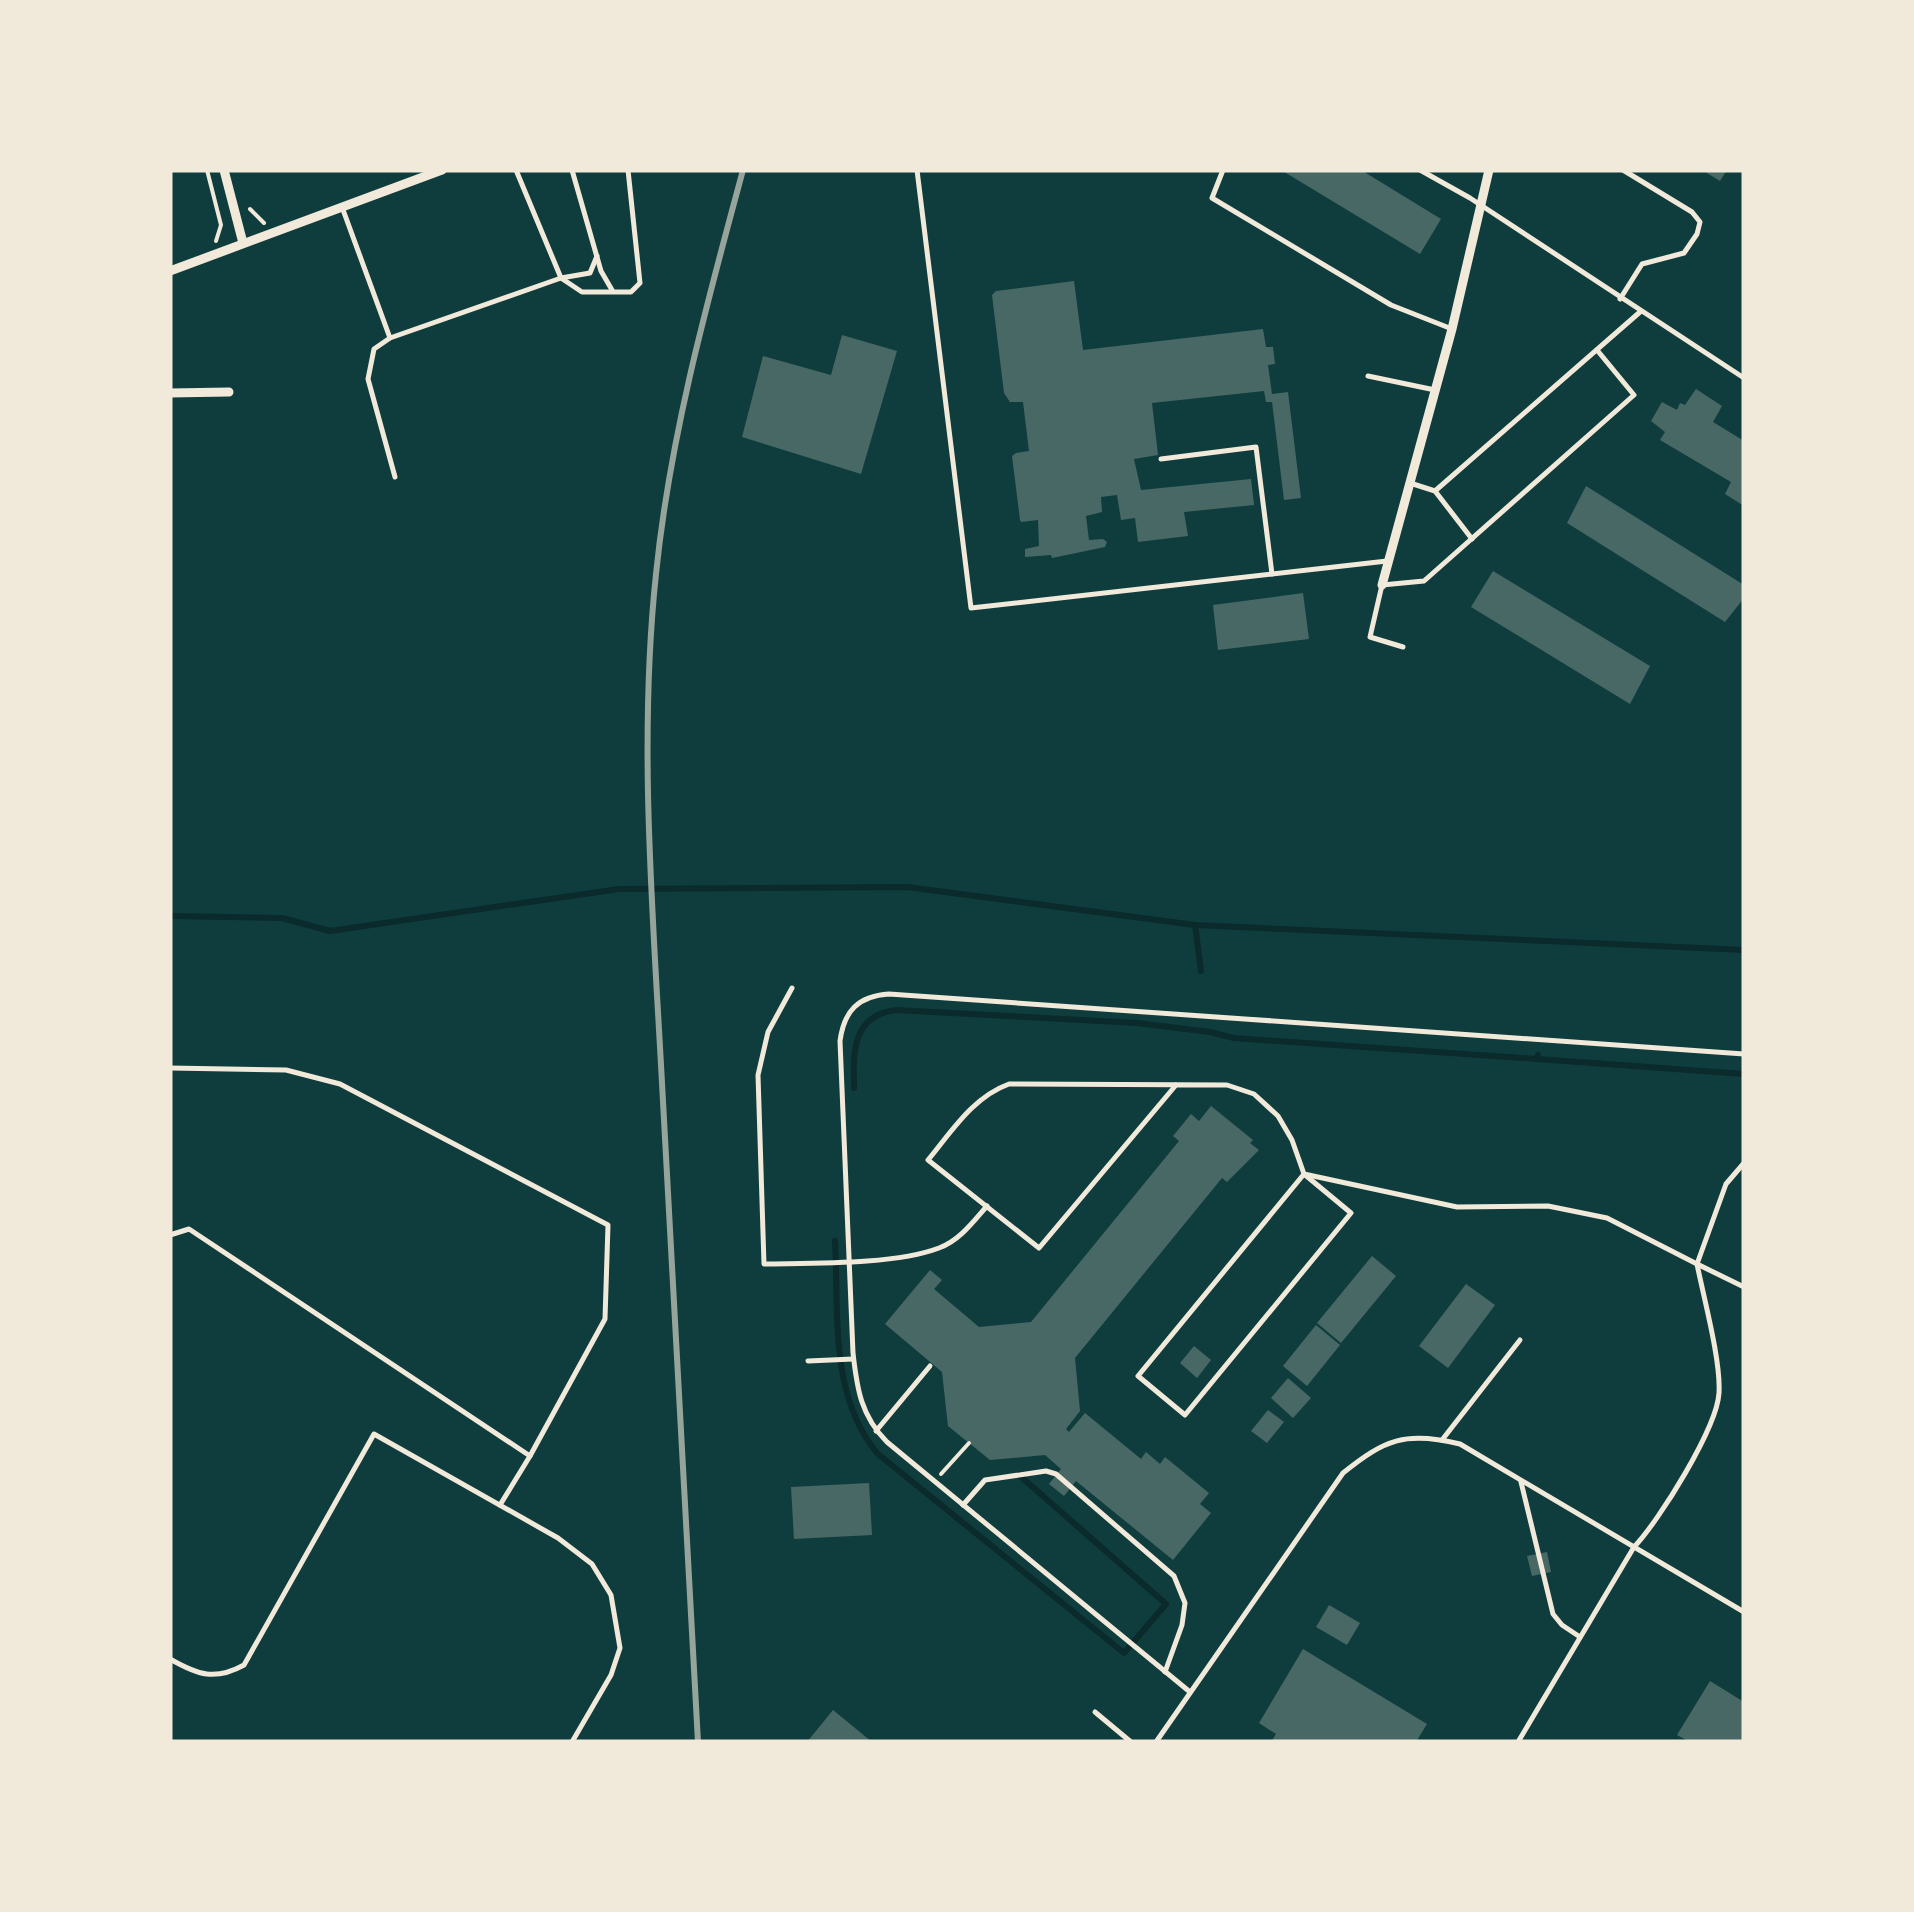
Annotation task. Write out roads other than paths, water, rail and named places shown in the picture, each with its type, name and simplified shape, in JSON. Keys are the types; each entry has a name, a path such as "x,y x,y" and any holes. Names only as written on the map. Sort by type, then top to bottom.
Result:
{"street":[{"path":"224,170 243,243"},
{"path":"170,270 442,170"},
{"path":"1382,584 1452,329 1489,170"},
{"path":"170,393 229,392"}],"lane":[{"path":"516,170 560,278 582,292 631,292 640,283 628,170"},
{"path":"572,170 605,280 613,292"},
{"path":"917,170 970,608 1387,561"},
{"path":"1222,170 1212,198 1391,304 1452,329"},
{"path":"1420,170 1744,378"},
{"path":"1620,299 1642,264 1684,253 1700,222 1692,212 1624,170"},
{"path":"342,207 390,338"},
{"path":"395,477 368,379 374,349 390,338 560,278 590,274 597,256"},
{"path":"1435,491 1640,311"},
{"path":"1403,646 1370,637 1382,584 1424,582 1634,395 1597,350"},
{"path":"1368,376 1435,390"},
{"path":"1161,459 1256,447 1272,574"},
{"path":"1409,483 1435,491 1472,539"},
{"path":"792,988 768,1032 758,1075 764,1264 850,1262 942,1248 962,1234 987,1206"},
{"path":"1190,1692 935,1482 867,1420 854,1359 840,1041 847,1012 876,995 1744,1054"},
{"path":"170,1068 286,1070 340,1084 608,1224 605,1319 500,1505"},
{"path":"1176,1085 1038,1248 928,1160 990,1092 1009,1084 1226,1085 1254,1094 1278,1116 1304,1174 1350,1213 1185,1415 1138,1376 1304,1174"},
{"path":"1518,1742 1634,1547 1652,1529 1717,1412 1720,1388 1698,1264 1726,1184 1744,1162"},
{"path":"1304,1174 1456,1206 1548,1206 1607,1218 1744,1287"},
{"path":"170,1234 188,1229 530,1456"},
{"path":"1442,1440 1520,1340"},
{"path":"808,1361 854,1359"},
{"path":"876,1431 930,1366"},
{"path":"170,1659 198,1675 225,1675 244,1665 374,1434 558,1538 592,1564 611,1595 620,1648 611,1675 572,1742"},
{"path":"1156,1742 1343,1474 1387,1442 1424,1436 1460,1444 1744,1612"},
{"path":"963,1505 986,1480 1046,1471 1056,1474 1174,1576 1184,1603 1182,1625 1165,1672"},
{"path":"1520,1480 1552,1614 1580,1637"},
{"path":"1094,1712 1132,1742"}],"waterway":[{"path":"170,916 282,918 330,931 619,889 907,887 1195,925 1744,950"},
{"path":"1195,925 1201,971"},
{"path":"854,1088 855,1049 863,1028 871,1019 896,1010 1137,1023 1234,1038 1537,1059"},
{"path":"1538,1055 1537,1059 1744,1074"},
{"path":"835,1241 837,1325 844,1380 862,1431 878,1454 1124,1653 1166,1604 1019,1475"}],"railway":[{"path":"698,1742 651,892 648,701 656,574 670,471 703,320 743,170"}]}
